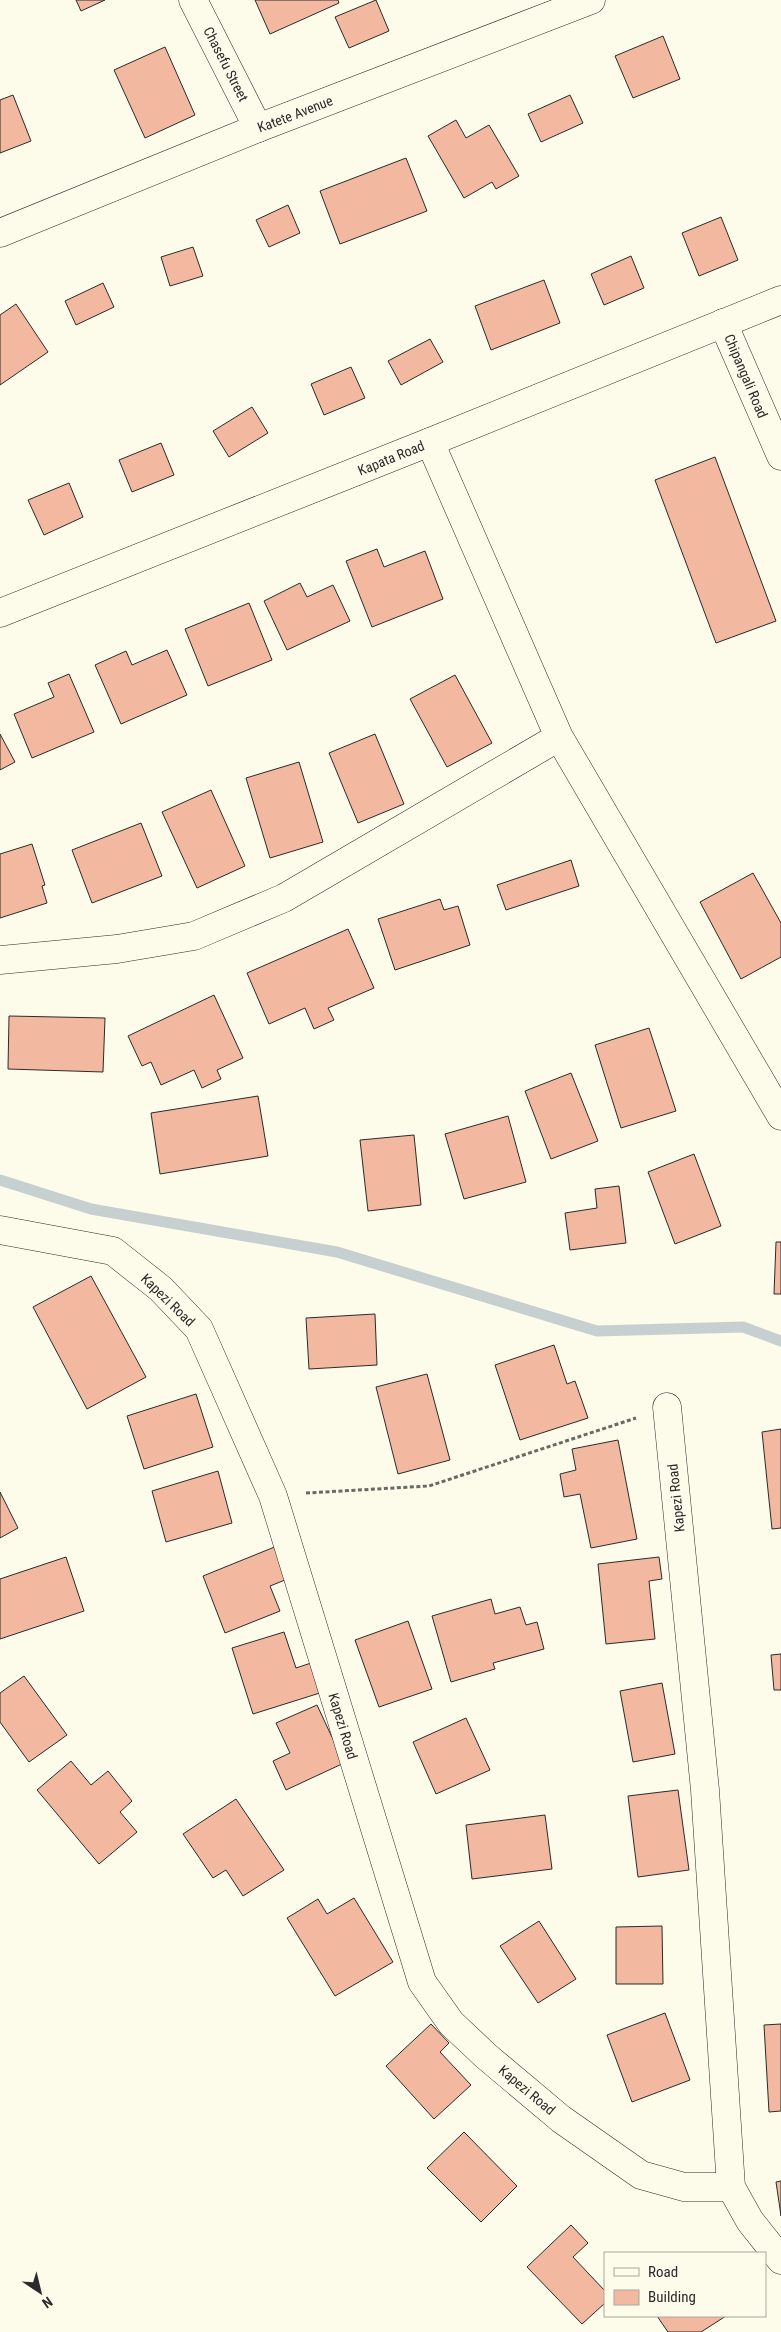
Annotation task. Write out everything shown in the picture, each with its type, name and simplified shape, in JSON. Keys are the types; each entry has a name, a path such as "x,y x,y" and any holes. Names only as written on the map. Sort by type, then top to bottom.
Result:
{"street":[{"name":"Chasefu Street","path":"193,0 258,128"},
{"name":"Katete Avenue","path":"0,233 258,128 591,0"},
{"name":"Kapata Road","path":"0,613 781,300"},
{"name":"Chipangali Road","path":"723,323 781,456"},
{"path":"430,442 559,737 781,1116"},
{"path":"0,960 117,949 194,936 284,898 559,737"},
{"name":"Kapezi Road","path":"0,1230 113,1251 161,1289 199,1329 273,1496 422,1982 451,2023 486,2056 562,2119 641,2174 684,2186 732,2187"},
{"name":"Kapezi Road","path":"667,1407 705,1790 732,2187 750,2221 781,2260"}],"path":[{"path":"273,1496 429,1486 667,1407"}],"building":[{"path":"76,0 105,0 81,11"},
{"path":"255,0 338,0 339,3 270,34"},
{"path":"376,0 389,31 349,48 335,17"},
{"path":"663,36 680,79 633,98 615,56"},
{"path":"165,47 195,115 145,138 114,70"},
{"path":"13,95 31,141 0,153 0,100"},
{"path":"570,95 583,123 541,142 528,114"},
{"path":"456,120 466,138 489,125 519,176 496,189 492,182 464,198 428,136"},
{"path":"406,158 427,211 340,244 320,191"},
{"path":"288,205 300,233 269,247 256,220"},
{"path":"721,217 738,260 699,276 682,233"},
{"path":"193,247 203,276 170,286 161,257"},
{"path":"631,256 644,288 604,305 591,274"},
{"path":"544,280 560,323 491,350 475,306"},
{"path":"103,283 114,307 76,325 65,301"},
{"path":"16,304 48,352 0,385 0,315"},
{"path":"430,339 443,362 401,385 388,361"},
{"path":"351,367 365,398 324,415 311,384"},
{"path":"252,407 268,433 229,457 213,431"},
{"path":"161,443 174,475 132,492 119,460"},
{"path":"715,457 776,621 716,643 655,480"},
{"path":"69,483 83,517 44,535 28,500"},
{"path":"377,549 384,567 425,551 443,599 372,627 346,561"},
{"path":"300,583 307,597 333,585 350,621 287,650 264,601"},
{"path":"249,603 272,660 208,686 185,629"},
{"path":"167,650 187,695 121,724 95,665 126,651 132,665"},
{"path":"69,674 94,732 32,758 14,714 54,697 48,683"},
{"path":"455,675 492,743 447,767 410,699"},
{"path":"0,734 15,762 0,770"},
{"path":"375,734 404,804 358,823 329,753"},
{"path":"299,762 323,842 270,858 246,778"},
{"path":"211,790 245,866 197,888 162,812"},
{"path":"141,823 162,876 92,903 72,850"},
{"path":"32,844 45,885 42,886 47,903 0,918 0,854"},
{"path":"571,860 579,886 506,910 497,885"},
{"path":"753,873 781,923 781,957 741,979 700,902"},
{"path":"440,899 444,910 458,906 470,945 395,970 378,919"},
{"path":"348,929 374,988 328,1008 334,1020 314,1029 305,1008 269,1024 247,973"},
{"path":"214,995 243,1058 217,1070 221,1079 202,1088 194,1070 161,1085 151,1062 142,1066 128,1036"},
{"path":"9,1016 105,1018 103,1072 8,1069"},
{"path":"649,1028 676,1111 621,1128 595,1045"},
{"path":"571,1073 598,1141 551,1159 525,1091"},
{"path":"258,1096 268,1156 160,1174 151,1113"},
{"path":"508,1116 526,1182 464,1199 445,1134"},
{"path":"414,1135 421,1205 368,1211 360,1140"},
{"path":"694,1154 721,1226 675,1244 648,1172"},
{"path":"619,1186 626,1243 570,1250 565,1213 597,1208 595,1189"},
{"path":"776,1242 781,1242 781,1294 774,1294"},
{"path":"91,1276 146,1377 87,1409 33,1307"},
{"path":"375,1314 377,1365 309,1369 306,1318"},
{"path":"554,1345 567,1384 575,1381 588,1418 520,1440 495,1365"},
{"path":"427,1374 450,1460 398,1474 376,1387"},
{"path":"196,1394 213,1447 144,1469 127,1416"},
{"path":"781,1429 781,1528 772,1529 762,1432"},
{"path":"618,1440 637,1539 591,1548 580,1494 564,1497 560,1474 576,1470 572,1449"},
{"path":"218,1471 232,1523 166,1542 152,1491"},
{"path":"0,1492 18,1528 0,1538"},
{"path":"277,1546 290,1578 270,1586 280,1611 225,1633 203,1576"},
{"path":"66,1557 84,1611 0,1639 0,1579"},
{"path":"659,1557 662,1579 649,1581 655,1639 606,1644 598,1564"},
{"path":"491,1599 495,1614 520,1607 526,1625 537,1622 544,1649 493,1663 495,1669 451,1682 432,1616"},
{"path":"408,1621 432,1689 379,1707 355,1640"},
{"path":"284,1632 296,1668 314,1662 323,1692 253,1714 232,1648"},
{"path":"781,1654 781,1690 774,1690 771,1655"},
{"path":"24,1676 67,1735 29,1762 0,1722 0,1693"},
{"path":"662,1683 675,1754 633,1762 620,1691"},
{"path":"317,1705 344,1763 286,1790 273,1761 290,1753 276,1723"},
{"path":"466,1718 490,1770 436,1794 413,1742"},
{"path":"71,1761 91,1785 108,1771 132,1801 120,1812 137,1832 99,1864 37,1790"},
{"path":"678,1790 689,1870 638,1877 628,1796"},
{"path":"236,1799 284,1870 243,1896 226,1870 213,1878 183,1834"},
{"path":"545,1815 552,1869 472,1879 466,1825"},
{"path":"354,1898 393,1962 335,1996 287,1918 318,1899 327,1914"},
{"path":"539,1921 576,1979 538,2003 500,1946"},
{"path":"662,1926 663,1984 616,1984 616,1927"},
{"path":"665,2013 690,2080 632,2102 607,2035"},
{"path":"431,2024 449,2043 440,2052 471,2085 434,2119 386,2066"},
{"path":"781,2024 781,2111 769,2112 764,2025"},
{"path":"464,2132 517,2186 481,2222 427,2168"},
{"path":"781,2181 781,2216 776,2182"},
{"path":"571,2225 588,2243 573,2257 604,2290 604,2304 582,2324 527,2267"},
{"path":"658,2317 724,2317 701,2332 668,2332"}],"waterway":[{"path":"0,1180 91,1209 337,1252 597,1331 743,1327 781,1341"}]}
